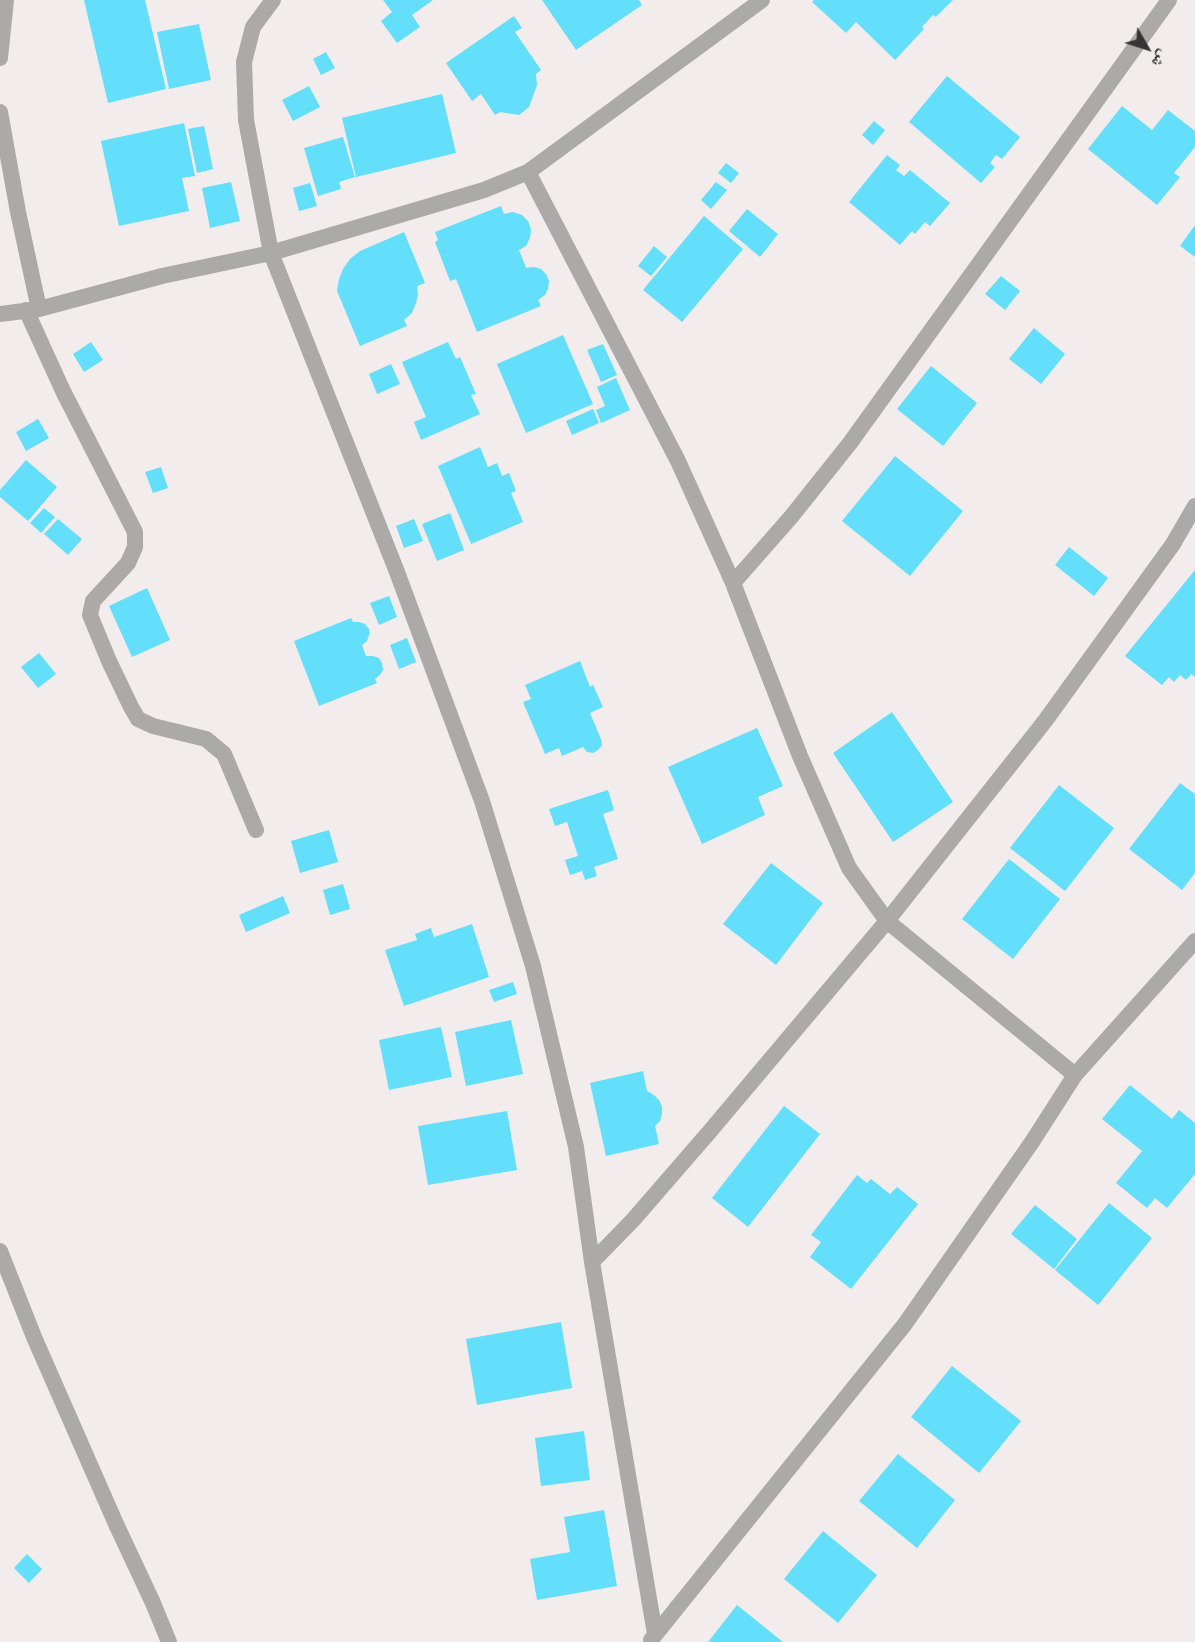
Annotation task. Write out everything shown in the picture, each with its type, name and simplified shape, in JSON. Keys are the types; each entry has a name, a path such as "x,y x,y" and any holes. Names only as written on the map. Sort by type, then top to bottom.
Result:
{"street":[{"path":"0,58 6,0"},
{"path":"273,0 253,27 244,62 246,120 271,253 397,572 482,801 533,966 576,1147 652,1638"},
{"path":"0,314 33,310 162,276 271,253 484,190 528,172 762,0"},
{"path":"733,582 791,517 850,443 1169,0"},
{"path":"0,112 33,310 63,391 135,532 135,547 128,563 93,601 90,615 109,661 138,718 153,726 207,739 224,754 256,830"},
{"path":"528,172 678,461 733,582 800,756 849,868 887,921 1075,1075"},
{"path":"592,1262 633,1220 711,1130 887,921 1045,721 1173,544 1195,506"},
{"path":"652,1638 905,1324 1032,1143 1075,1075 1195,941"},
{"path":"0,1251 34,1337 153,1603 168,1642"}],"building":[{"path":"84,0 145,0 166,89 108,103"},
{"path":"383,0 433,0 412,15 420,27 397,43 381,21 392,12"},
{"path":"542,0 639,0 642,5 576,50"},
{"path":"814,0 953,0 936,17 933,15 922,27 924,29 895,60 856,22 846,33 812,2"},
{"path":"514,16 522,28 515,32 541,70 536,74 537,85 529,107 519,115 500,112 495,115 481,94 472,101 446,63"},
{"path":"199,24 211,80 169,89 157,32"},
{"path":"326,52 335,68 321,75 313,59"},
{"path":"947,76 1020,137 1002,159 996,155 990,163 995,167 981,183 909,122"},
{"path":"309,86 320,107 293,121 282,100"},
{"path":"442,94 456,153 356,177 342,118"},
{"path":"1122,106 1152,130 1168,110 1195,131 1195,147 1174,173 1180,177 1157,205 1088,149"},
{"path":"874,121 885,130 873,145 862,135"},
{"path":"184,123 195,176 182,178 189,211 119,226 101,141"},
{"path":"204,126 213,169 197,173 188,129"},
{"path":"343,137 355,177 339,182 341,189 318,196 304,148"},
{"path":"887,155 900,165 896,170 904,176 910,170 950,203 930,226 925,222 915,234 912,231 900,245 849,202"},
{"path":"726,163 739,173 731,183 718,173"},
{"path":"231,182 240,221 210,228 202,188"},
{"path":"716,182 727,190 711,209 701,200"},
{"path":"310,183 317,206 299,211 293,188"},
{"path":"501,206 504,214 513,212 522,215 528,221 531,229 530,238 526,246 519,250 526,268 541,269 546,274 549,281 548,289 545,295 538,300 541,306 477,332 456,279 450,281 435,242 438,240 435,232"},
{"path":"747,209 778,234 760,257 729,231"},
{"path":"704,216 743,249 682,322 643,290"},
{"path":"1195,225 1195,257 1180,246"},
{"path":"404,232 425,283 417,286 416,303 412,313 404,320 407,326 360,346 337,291 339,279 350,259 360,251"},
{"path":"654,246 667,257 651,276 638,266"},
{"path":"1001,276 1020,291 1005,310 985,294"},
{"path":"1034,328 1065,354 1041,384 1009,359"},
{"path":"563,335 593,404 526,433 497,364"},
{"path":"91,342 103,360 84,372 73,354"},
{"path":"448,342 456,359 460,357 476,394 471,395 480,414 421,440 414,422 426,417 402,362"},
{"path":"603,344 617,375 601,382 587,350"},
{"path":"391,364 400,384 377,394 369,374"},
{"path":"931,366 977,403 943,446 897,409"},
{"path":"616,378 630,410 601,423 596,410 605,406 597,387"},
{"path":"593,409 599,423 572,435 566,421"},
{"path":"38,419 49,438 26,451 16,432"},
{"path":"480,447 488,467 497,463 502,476 509,473 516,491 511,493 523,522 471,544 438,466"},
{"path":"895,456 963,511 910,576 842,521"},
{"path":"26,460 57,487 28,521 0,497 0,490"},
{"path":"161,467 168,488 153,493 145,472"},
{"path":"44,508 55,517 41,533 30,523"},
{"path":"450,513 464,550 437,561 422,524"},
{"path":"58,519 82,539 68,555 44,534"},
{"path":"414,519 423,541 404,548 396,526"},
{"path":"1069,547 1108,578 1094,596 1055,565"},
{"path":"1195,570 1195,677 1191,674 1186,680 1180,675 1174,682 1169,677 1162,685 1125,656"},
{"path":"147,588 170,640 132,657 109,606"},
{"path":"389,596 397,617 379,625 370,603"},
{"path":"351,618 353,622 365,624 369,629 367,641 362,645 366,656 379,658 383,670 375,679 377,683 319,706 294,641"},
{"path":"407,638 416,662 399,669 390,645"},
{"path":"39,653 56,674 38,688 21,667"},
{"path":"580,661 590,687 593,685 603,707 590,713 602,745 593,753 587,752 583,747 562,756 559,748 545,754 523,702 531,699 525,685"},
{"path":"892,712 953,802 893,842 833,753"},
{"path":"757,728 783,786 758,797 765,815 702,844 668,767"},
{"path":"1180,783 1195,794 1195,873 1182,890 1129,849"},
{"path":"1059,785 1114,828 1065,891 1010,848"},
{"path":"608,790 614,810 603,814 618,859 594,867 597,876 585,880 582,871 570,875 565,860 578,856 567,822 555,826 549,809"},
{"path":"329,830 338,862 300,873 291,841"},
{"path":"1009,859 1060,899 1013,959 962,919"},
{"path":"771,863 823,903 776,965 723,924"},
{"path":"343,884 350,909 330,915 323,890"},
{"path":"283,896 290,913 246,932 239,915"},
{"path":"472,924 489,977 404,1006 385,950 417,940 415,934 431,928 434,937"},
{"path":"513,982 517,994 494,1002 489,990"},
{"path":"511,1020 523,1074 466,1086 455,1032"},
{"path":"441,1027 452,1077 389,1090 379,1040"},
{"path":"643,1071 647,1091 659,1100 662,1107 660,1121 655,1126 659,1144 606,1156 590,1083"},
{"path":"1130,1085 1172,1119 1179,1110 1195,1123 1195,1174 1167,1208 1155,1198 1147,1208 1116,1183 1142,1151 1102,1119"},
{"path":"784,1106 820,1134 748,1227 712,1198"},
{"path":"507,1111 517,1170 428,1185 418,1126"},
{"path":"857,1175 867,1183 871,1179 890,1194 897,1187 918,1204 851,1289 810,1257 821,1242 811,1235"},
{"path":"1109,1203 1152,1238 1098,1305 1055,1270"},
{"path":"1035,1205 1077,1239 1054,1269 1011,1234"},
{"path":"561,1322 572,1388 477,1405 466,1339"},
{"path":"952,1366 1021,1421 979,1473 911,1417"},
{"path":"584,1431 590,1480 541,1486 535,1438"},
{"path":"898,1454 955,1500 917,1548 859,1501"},
{"path":"604,1510 617,1586 537,1600 530,1559 570,1552 564,1517"},
{"path":"823,1531 877,1575 838,1623 784,1579"},
{"path":"27,1554 42,1569 29,1583 14,1568"},
{"path":"737,1605 783,1642 708,1642"}]}
